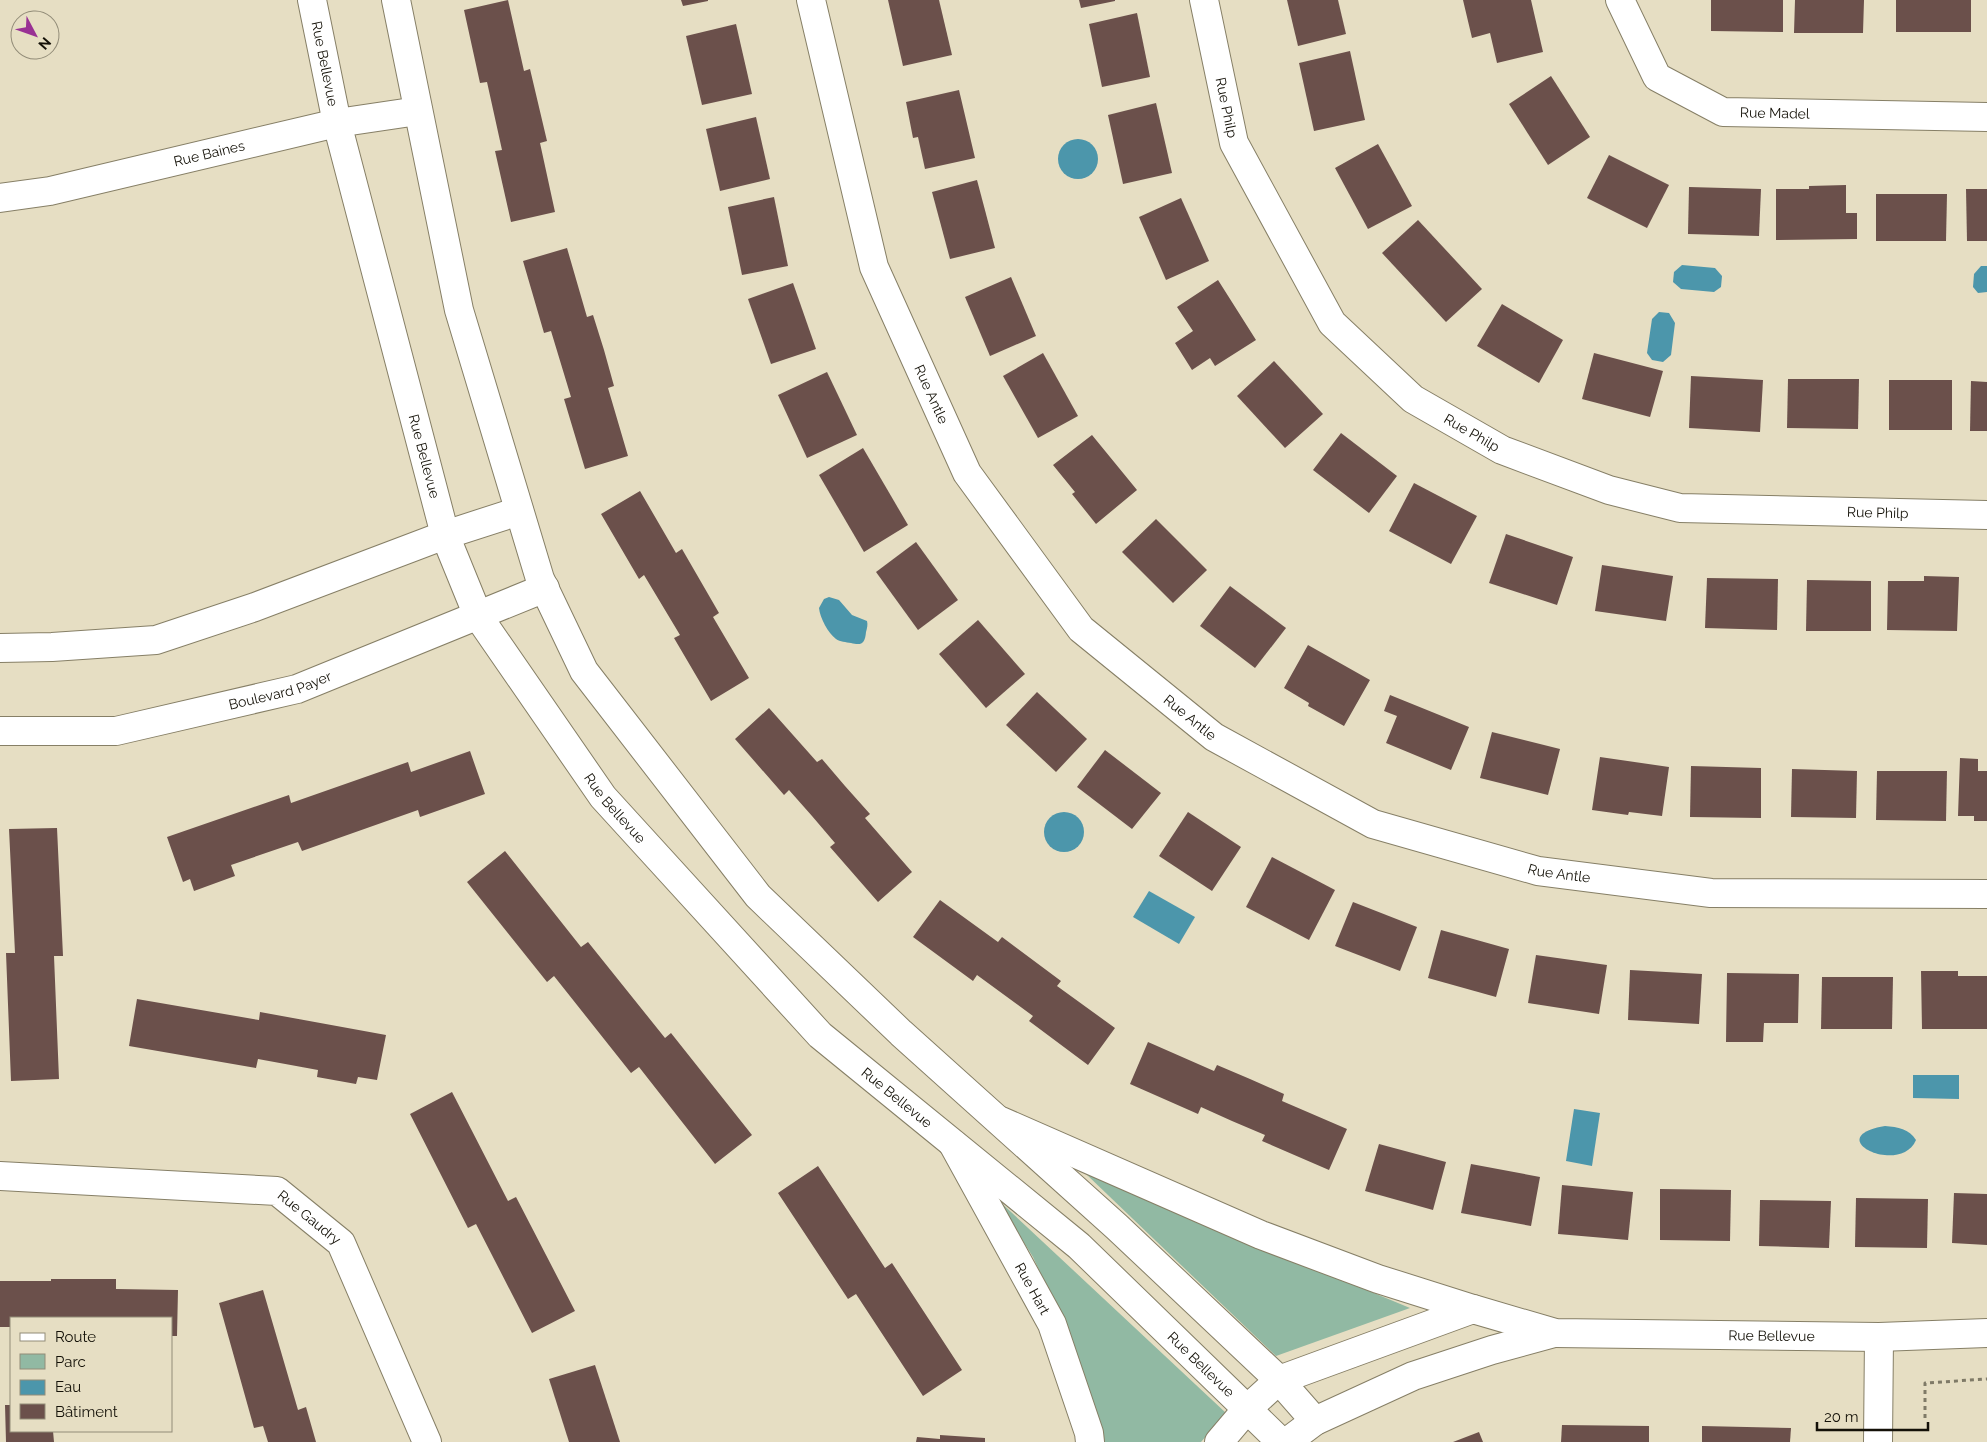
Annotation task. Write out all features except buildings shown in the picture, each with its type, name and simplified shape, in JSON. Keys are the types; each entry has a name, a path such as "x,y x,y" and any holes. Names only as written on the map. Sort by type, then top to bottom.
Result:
{"street":[{"name":"Rue Bellevue","path":"312,0 337,123 446,535 478,616 603,797 820,1035 1079,1246 1281,1442"},
{"name":"Rue Bellevue","path":"396,0 459,310 540,579 584,671 758,896 901,1033 1117,1227 1279,1380 1315,1421"},
{"name":"Rue Antle","path":"812,0 874,267 967,472 1081,629 1214,737 1373,824 1538,871 1711,893 1987,894"},
{"name":"Rue Philp","path":"1204,0 1234,143 1332,323 1413,399 1502,450 1609,490 1680,508 1987,515"},
{"name":"Rue Madel","path":"1620,0 1657,77 1723,112 1987,117"},
{"name":"Rue Baines","path":"0,198 50,191 337,123 418,110"},
{"path":"0,648 52,647 156,640 255,607 446,535 520,511"},
{"name":"Boulevard Payer","path":"0,731 116,731 297,689 545,588"},
{"name":"Rue Bellevue","path":"996,1118 1261,1235 1378,1279 1473,1309 1556,1332 1879,1337 1987,1333"},
{"name":"Rue Hart","path":"954,1144 1052,1324 1089,1433 1090,1442"},
{"name":"Rue Gaudry","path":"0,1176 277,1190 341,1243 427,1442"},
{"path":"1219,1442 1247,1409 1279,1380 1473,1309"},
{"name":"Rue Bellevue","path":"1287,1442 1315,1421 1413,1376 1492,1350 1556,1332"},
{"path":"1878,1442 1879,1337"}],"path":[{"path":"1925,1418 1925,1383 1987,1379"}],"green space":[{"path":"1085,1173 1410,1308 1276,1356"},
{"path":"996,1198 1226,1413 1201,1442 1099,1442 1051,1297 1033,1257"}],"water":[{"path":"1078,139 1092,145 1098,159 1092,173 1078,179 1064,173 1058,159 1064,145"},
{"path":"1682,265 1715,268 1722,276 1721,287 1714,292 1681,289 1673,282 1674,272"},
{"path":"1981,266 1987,266 1987,292 1978,293 1973,287 1974,274"},
{"path":"1659,312 1669,313 1675,323 1671,355 1663,362 1652,360 1647,353 1652,319"},
{"path":"829,597 839,600 852,615 867,621 866,636 862,643 858,644 836,639 827,629 819,608 824,599"},
{"path":"1064,812 1078,818 1084,832 1078,846 1064,852 1050,846 1044,832 1050,818"},
{"path":"1149,891 1195,917 1179,944 1133,917"},
{"path":"1913,1075 1959,1075 1959,1099 1913,1098"},
{"path":"1574,1109 1600,1113 1592,1166 1566,1161"},
{"path":"1885,1126 1903,1129 1916,1140 1907,1150 1895,1155 1882,1155 1870,1151 1862,1145 1860,1138 1867,1131"}]}
